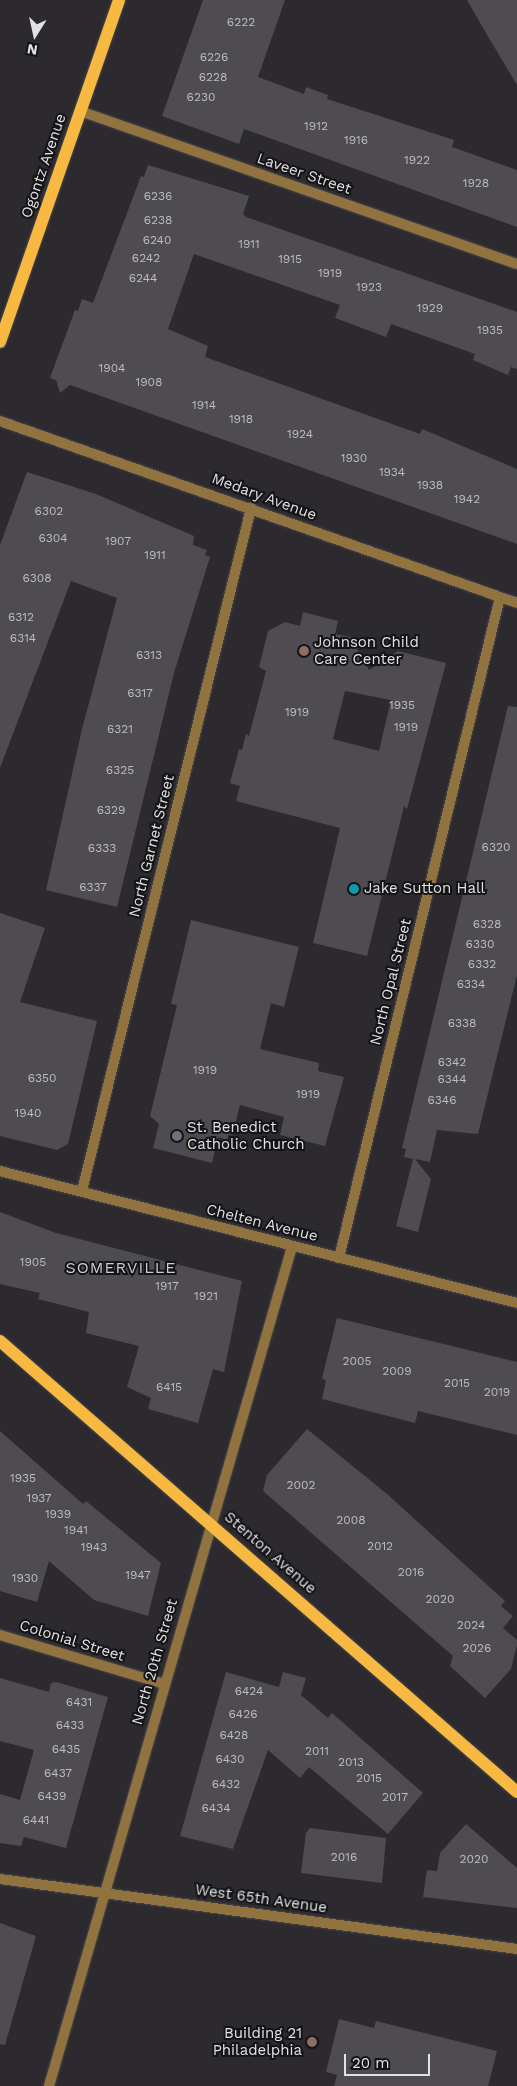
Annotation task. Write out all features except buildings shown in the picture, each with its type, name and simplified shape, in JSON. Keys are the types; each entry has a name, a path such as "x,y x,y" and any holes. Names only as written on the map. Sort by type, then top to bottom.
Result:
{"main road":[{"name":"Ogontz Avenue","path":"0,342 119,0"},
{"name":"Stenton Avenue","path":"0,1341 517,1792"}],"street":[{"name":"Laveer Street","path":"80,112 517,264"},
{"name":"Medary Avenue","path":"0,421 517,603"},
{"name":"North Garnet Street","path":"82,1192 251,508"},
{"name":"North Opal Street","path":"339,1258 500,597"},
{"name":"Chelten Avenue","path":"0,1171 517,1303"},
{"name":"North 20th Street","path":"49,2086 292,1247"},
{"name":"Colonial Street","path":"0,1635 164,1684"},
{"name":"West 65th Avenue","path":"0,1879 517,1949"}],"place":[{"name":"Johnson Child Care Center","path":"304,651"},
{"name":"Jake Sutton Hall","path":"354,889"},
{"name":"St. Benedict Catholic Church","path":"177,1136"},
{"name":"Building 21 Philadelphia","path":"312,2042"}],"district":[{"name":"SOMERVILLE","path":"121,1268"}]}
